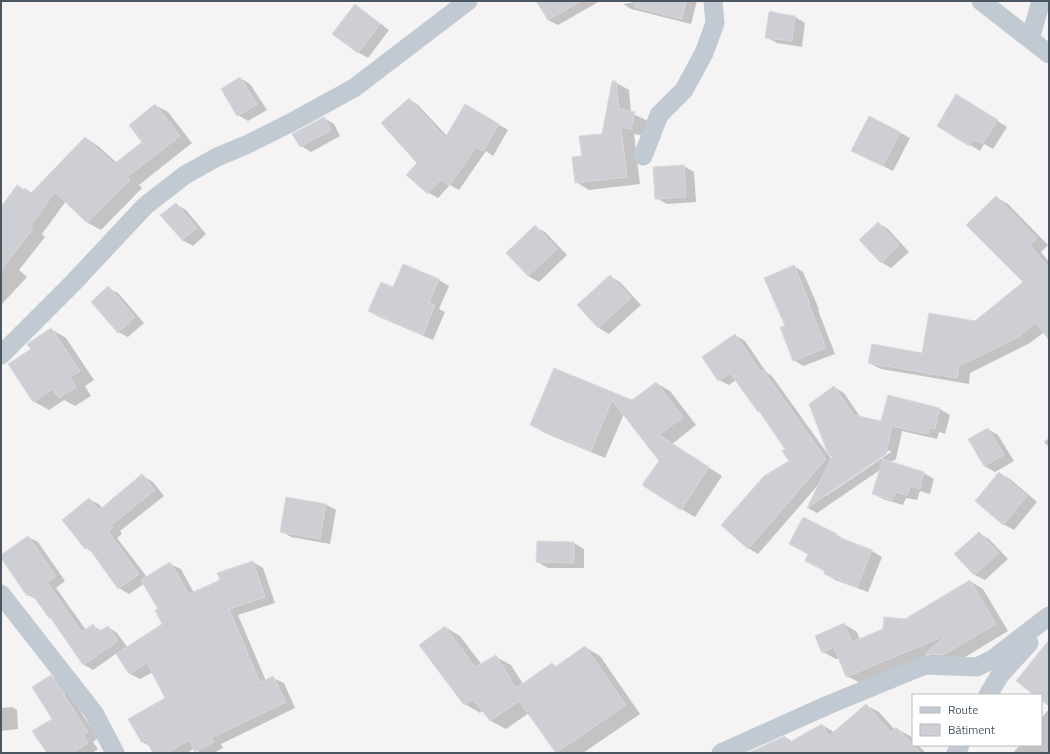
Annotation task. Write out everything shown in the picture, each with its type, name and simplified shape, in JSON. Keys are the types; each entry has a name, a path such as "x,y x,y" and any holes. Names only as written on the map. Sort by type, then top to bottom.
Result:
{"street":[{"path":"1,355 73,283 145,206 185,176 217,157 246,145 292,122 354,88 468,1"},
{"path":"643,156 660,115 684,90 704,53 715,23 713,1"},
{"path":"981,1 1049,54"},
{"path":"1030,39 1042,1"},
{"path":"1,594 94,713 115,753"},
{"path":"721,753 828,705 924,665 977,667 993,659 1049,616"},
{"path":"989,694 1000,675 1049,621"}],"building":[{"path":"536,1 581,1 548,20"},
{"path":"636,1 686,1 682,19 635,7"},
{"path":"355,4 380,24 358,53 332,34"},
{"path":"769,12 795,16 792,41 765,38"},
{"path":"240,77 257,104 237,116 221,89"},
{"path":"612,81 616,81 619,109 635,112 631,129 621,127 627,177 575,183 572,157 582,156 579,136 602,134"},
{"path":"956,94 998,120 982,144 974,139 969,146 937,126"},
{"path":"409,98 445,138 465,104 499,124 483,151 476,147 449,186 441,179 428,194 406,175 417,163 381,123"},
{"path":"155,104 180,136 127,177 130,180 87,223 55,192 30,226 33,229 1,270 1,207 17,185 24,190 25,188 31,193 85,137 114,164 142,142 129,125"},
{"path":"869,116 900,132 883,166 851,151"},
{"path":"324,117 331,130 300,147 292,134"},
{"path":"684,165 686,197 655,199 653,167"},
{"path":"996,196 1037,238 1030,245 1049,268 1049,340 1036,323 1018,337 959,366 957,378 868,363 872,344 922,353 929,313 975,321 1023,282 966,225"},
{"path":"176,203 197,228 182,240 160,215"},
{"path":"878,222 899,245 881,263 859,240"},
{"path":"535,225 557,249 528,276 506,253"},
{"path":"403,264 439,279 429,303 435,305 423,335 368,311 381,282 393,287"},
{"path":"794,265 826,348 793,361 780,327 785,326 764,278"},
{"path":"610,275 631,298 598,328 577,305"},
{"path":"108,286 135,317 118,333 91,302"},
{"path":"51,328 80,371 70,377 76,387 59,398 52,389 33,402 8,364 31,349 27,344"},
{"path":"735,334 760,371 763,370 826,459 748,549 721,525 764,476 789,461 782,451 785,449 759,411 758,412 730,373 718,381 702,357"},
{"path":"554,368 632,400 656,382 683,417 659,435 709,467 681,510 642,485 659,461 612,400 591,451 530,425"},
{"path":"834,386 854,415 881,421 888,395 940,408 935,429 929,428 928,434 892,426 886,454 807,508 832,457 828,454 809,404"},
{"path":"988,428 1004,455 984,466 968,439"},
{"path":"883,459 924,472 920,489 910,486 907,495 895,492 892,500 872,494"},
{"path":"999,472 1027,496 1003,525 975,501"},
{"path":"142,474 155,490 111,525 113,527 108,531 139,574 118,589 88,547 85,549 62,520 89,498 99,510"},
{"path":"286,497 326,504 320,539 280,532"},
{"path":"803,517 837,534 836,536 872,550 857,587 824,574 825,571 805,561 808,554 789,544"},
{"path":"979,532 999,553 974,575 954,554"},
{"path":"28,536 56,576 47,582 82,632 93,624 98,632 108,626 118,641 83,665 50,617 49,618 31,593 27,596 1,558 1,555"},
{"path":"537,541 574,542 574,563 536,562"},
{"path":"253,561 265,597 229,609 260,683 273,676 286,702 211,738 214,742 195,752 189,740 167,753 153,753 146,740 142,743 128,719 165,698 147,663 129,674 116,654 162,624 155,610 158,609 141,580 170,562 189,594 220,580 217,573"},
{"path":"970,580 996,624 943,655 925,654 947,635 846,677 834,647 822,653 815,636 844,623 852,642 883,629 884,617 905,619"},
{"path":"445,626 475,667 496,655 516,688 552,663 555,667 585,646 626,705 556,753 519,701 490,721 473,699 464,705 419,645"},
{"path":"1049,640 1049,706 1042,701 1042,694 1033,694 1016,681"},
{"path":"51,675 65,694 64,695 88,732 83,735 88,743 73,753 47,753 32,731 52,719 32,687"},
{"path":"866,704 891,732 896,727 912,744 912,746 914,746 921,753 748,753 785,736 788,743 822,724 829,736"}]}
